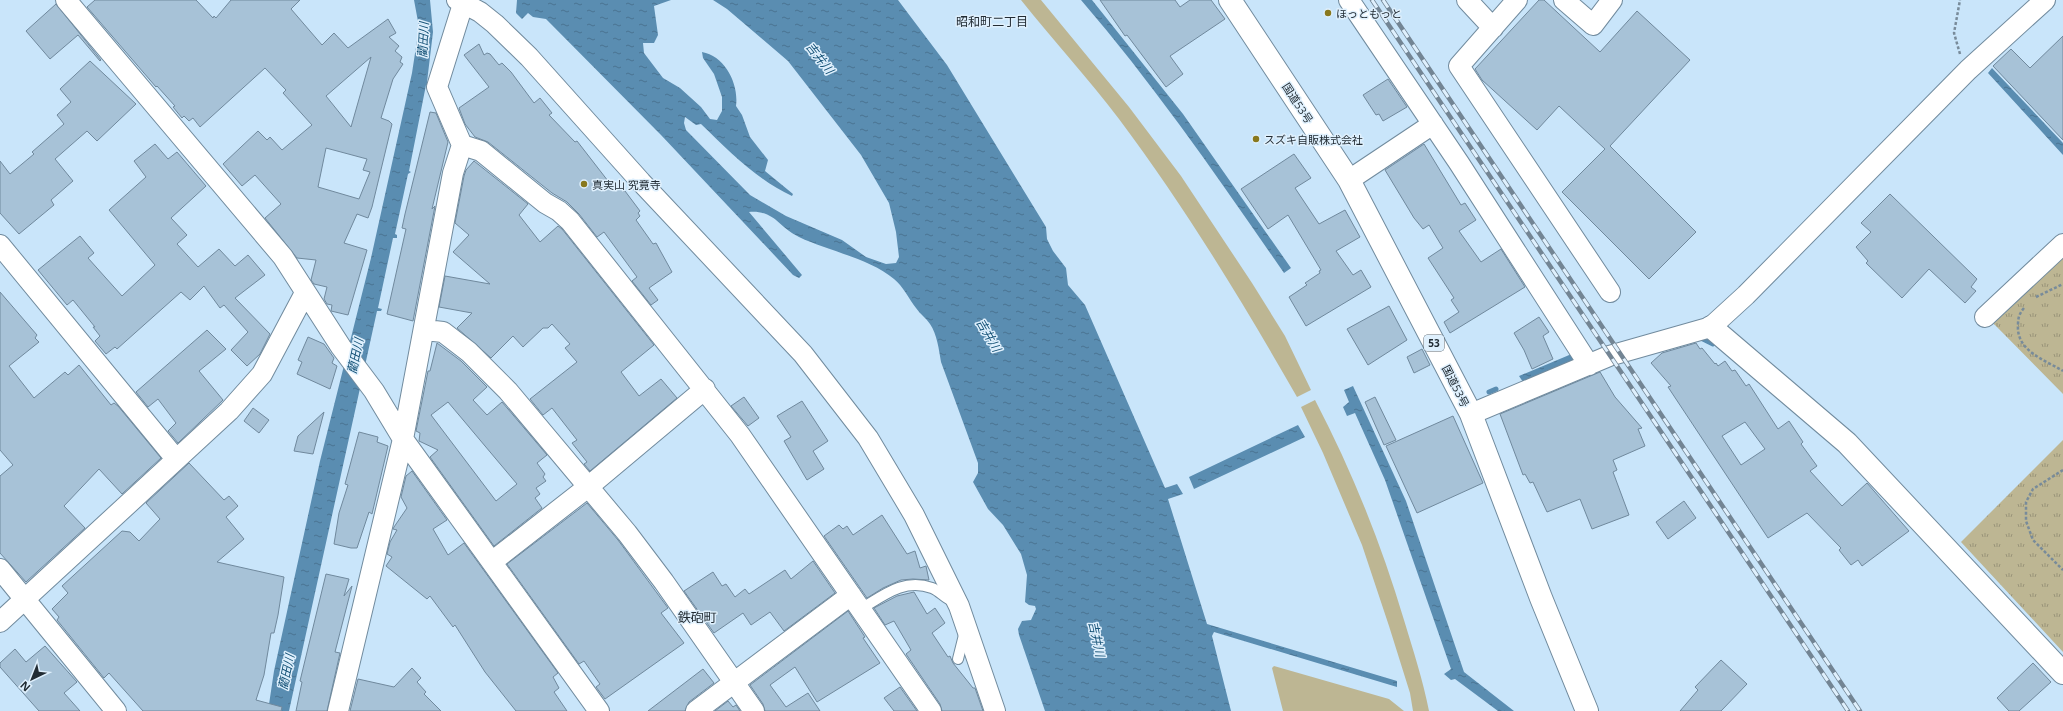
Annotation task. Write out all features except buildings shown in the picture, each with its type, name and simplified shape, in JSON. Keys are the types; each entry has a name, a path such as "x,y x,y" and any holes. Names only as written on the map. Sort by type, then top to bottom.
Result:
{"main road":[{"name":"国道53号","path":"1230,0 1349,180 1471,414 1541,598 1587,711"},
{"path":"1710,328 1847,443 2063,673"}],"street":[{"path":"66,0 283,257 341,348 374,391 403,439 599,711"},
{"path":"1349,0 1433,124 1589,365"},
{"path":"1467,0 1493,28"},
{"path":"1517,0 1459,66 1610,292"},
{"path":"1564,0 1593,25 1612,0"},
{"path":"1471,414 1614,355 1710,328 1746,295 1968,70 2045,0"},
{"path":"338,711 403,439 425,330 453,173 462,145 437,87 460,2 480,12 495,24 529,57 641,182 807,360 868,438 914,515 957,601 969,632 995,711"},
{"path":"1349,180 1433,124"},
{"path":"462,145 481,151 545,203 559,211 570,221 705,389 740,435 931,711"},
{"path":"1986,317 2063,244"},
{"path":"0,245 176,459"},
{"path":"0,622 229,411 262,374 305,293"},
{"path":"425,330 443,332 469,352 508,391 588,487 664,582 754,711"},
{"path":"492,561 588,487 705,389"},
{"path":"0,569 116,711"},
{"path":"696,711 735,682 856,602"}],"lane":[{"path":"856,602 910,584 932,588 951,601 957,601"},
{"path":"958,659 964,635 969,632"}],"path":[{"path":"1960,0 1954,33 1957,49 1968,70"},
{"path":"2034,298 2063,284"},
{"path":"2027,304 2019,315 2018,330 2021,342 2040,359 2063,371"},
{"path":"2063,470 2033,489 2026,502 2026,521 2033,540 2063,570"}],"green space":[{"path":"1021,0 1041,0 1129,107 1181,176 1252,283 1285,336 1311,390 1297,397 1234,290 1167,186 1119,119"},
{"path":"2063,254 2063,394 1993,323"},
{"path":"1315,400 1329,427 1365,508 1386,563 1421,676 1429,711 1413,711 1410,693 1362,545 1323,453 1301,407"},
{"path":"2063,440 2063,652 1961,542"},
{"path":"1274,666 1389,699 1404,711 1283,711 1272,668"}],"water":[{"name":"藺田川","path":"414,0 430,0 433,32 427,82 430,83 430,86 426,85 409,171 411,172 408,174 395,234 397,235 397,238 393,238 378,308 382,309 381,311 377,311 289,711 268,711 274,671 320,461 371,258 412,73 419,27"},
{"name":"吉井川","path":"517,0 671,0 654,6 658,35 654,43 643,43 644,53 663,78 680,88 701,107 710,119 717,120 722,111 722,97 714,74 703,58 702,52 717,59 724,65 733,80 736,106 742,115 750,137 768,160 765,171 793,194 792,196 755,173 701,124 696,125 685,117 684,123 686,130 750,195 786,216 842,240 866,257 886,264 896,263 899,257 896,232 889,203 861,155 788,61 727,9 713,0 898,0 947,65 1046,227 1047,239 1053,251 1066,268 1068,285 1085,305 1165,488 1177,484 1183,494 1168,499 1207,624 1397,681 1397,687 1214,632 1212,636 1231,711 1045,711 1018,629 1022,621 1031,620 1036,609 1035,606 1029,605 1025,602 1027,575 1021,554 1003,525 988,509 973,482 978,473 978,463 941,362 934,332 928,322 900,285 884,272 861,260 799,237 786,229 771,216 758,212 749,212 802,275 799,278 793,275 661,135 546,19 533,17 528,13 522,19 516,13"},
{"path":"1081,0 1092,0 1183,114 1291,268 1284,273 1161,99"},
{"path":"1992,68 2063,143 2063,155 1988,73"},
{"path":"1574,353 1576,360 1523,382 1519,376"},
{"path":"1353,386 1406,501 1464,672 1514,711 1498,711 1455,679 1451,680 1444,674 1451,669 1385,480 1355,413 1347,416 1343,407 1349,402 1344,390"},
{"path":"1298,425 1305,437 1194,489 1189,477"}],"waterway":[{"path":"1701,338 1713,344"},
{"path":"1489,392 1496,389"}],"railway":[{"path":"1372,0 1848,711"},
{"path":"1383,0 1860,711"}],"place":[{"name":"ほっともっと","path":"1328,13"},
{"name":"スズキ自販株式会社","path":"1256,139"},
{"name":"真実山 究竟寺","path":"584,184"}],"district":[{"name":"昭和町二丁目","path":"992,21"},
{"name":"鉄砲町","path":"697,617"}]}
